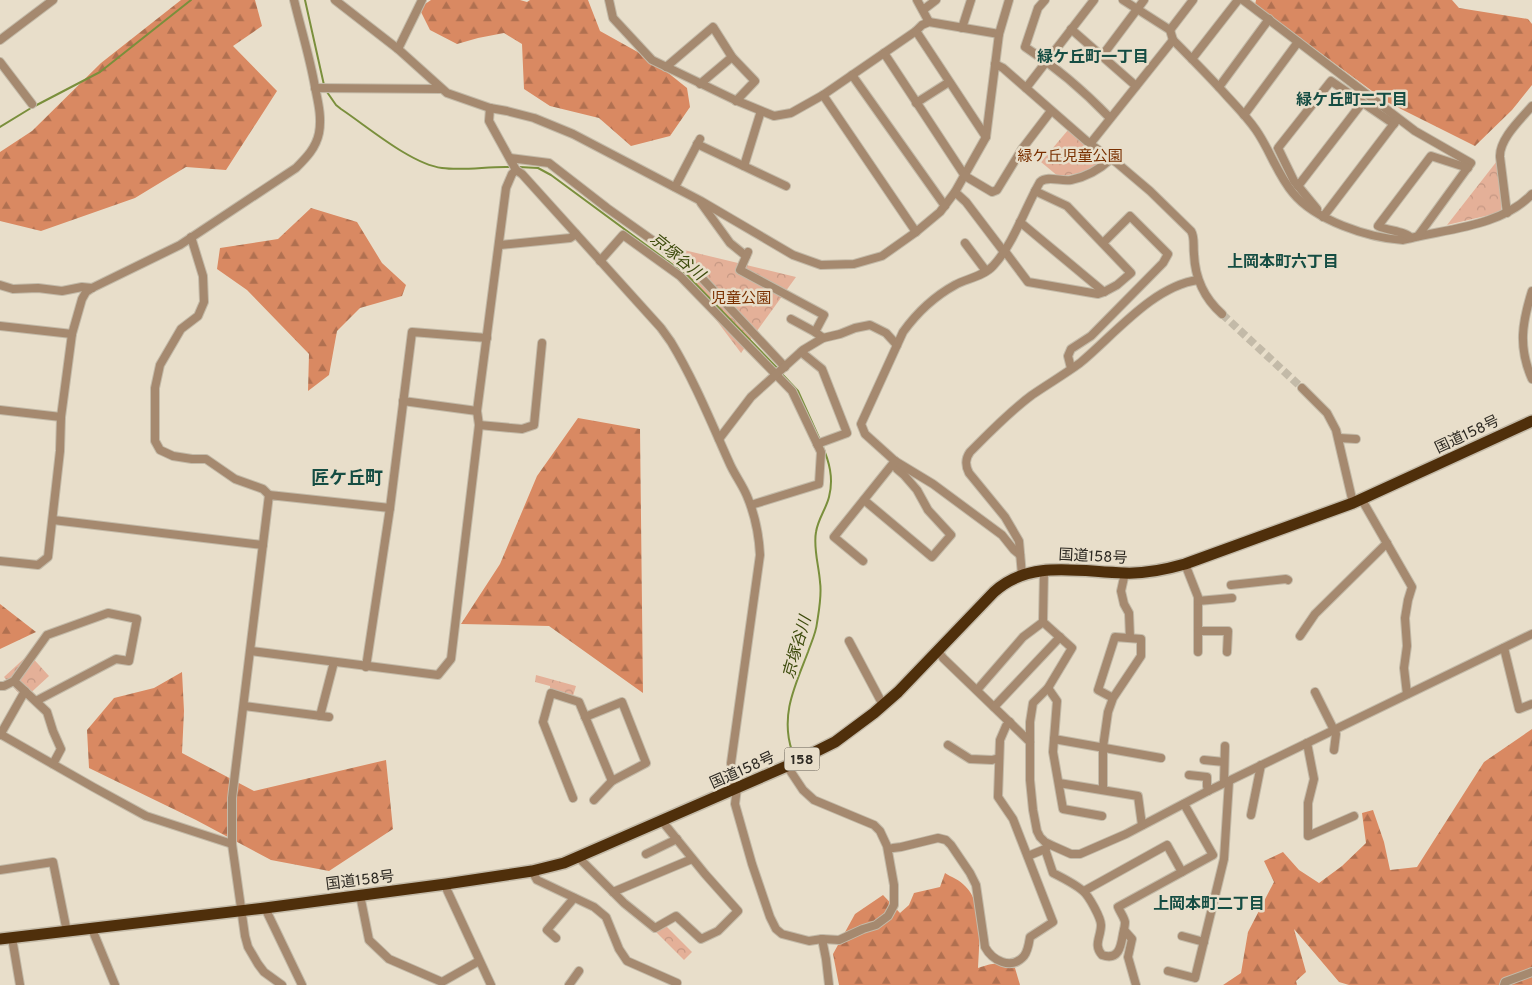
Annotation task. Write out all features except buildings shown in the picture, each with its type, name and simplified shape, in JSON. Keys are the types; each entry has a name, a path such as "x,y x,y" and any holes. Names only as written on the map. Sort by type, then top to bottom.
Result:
{"highway":[{"name":"国道158号","path":"0,939 265,908 446,884 532,871 564,863 787,766 835,742 898,692 1000,586 1022,575 1054,569 1125,573 1158,571 1184,564 1357,501 1532,421"}],"street":[{"path":"0,40 52,0"},
{"path":"0,561 38,565 48,558 60,450 61,417 72,334 82,299 86,292 180,245 296,168 308,156 319,133 320,113 294,0"},
{"path":"335,0 398,49 447,93 490,108 534,118 573,134 699,200 793,255 821,265 854,264 882,256 940,212 955,192 986,136 999,34 1009,0"},
{"path":"398,49 422,0"},
{"path":"609,0 614,18 652,60 736,101 774,116 791,113 823,95 929,22 999,34"},
{"path":"917,0 929,22"},
{"path":"924,10 936,0"},
{"path":"962,28 970,0"},
{"path":"1045,0 1038,8 1025,47 1047,61 1110,118"},
{"path":"1026,88 1094,0"},
{"path":"1123,0 1170,30 1173,40 1219,87 1256,130 1293,193 1323,217 1354,229 1390,239 1403,240 1490,220 1507,213 1532,194"},
{"path":"1102,56 1144,0"},
{"path":"1170,30 1193,0"},
{"path":"1192,59 1238,0"},
{"path":"1243,0 1396,122"},
{"path":"1219,87 1269,19"},
{"path":"666,67 713,26 732,56 755,81 736,101"},
{"path":"1071,29 1136,86"},
{"path":"916,31 986,136"},
{"path":"1090,144 1173,40"},
{"path":"1244,115 1298,42"},
{"path":"884,52 965,176 992,192 997,190 1022,149 1051,111"},
{"path":"700,84 732,56"},
{"path":"0,62 32,104"},
{"path":"994,64 1003,68 1090,144 1150,191 1193,233 1194,263 1198,280 1210,303 1222,314"},
{"path":"852,74 945,206"},
{"path":"1323,217 1294,181 1278,148 1331,81 1362,103 1471,163 1415,237"},
{"path":"916,103 949,82"},
{"path":"315,88 442,89"},
{"path":"823,95 916,232"},
{"path":"1298,186 1362,103"},
{"path":"1507,213 1500,148 1508,134 1532,106"},
{"path":"490,108 489,121 511,159 516,173 576,234 661,328 671,342 751,505 759,537 760,555 731,763 732,778 737,788 735,804 752,864 770,917 776,929 782,934 809,941 822,939 839,940 876,925 888,916 894,905 894,885 886,846 880,831 874,824 814,800 804,790 787,766"},
{"path":"744,166 761,111"},
{"path":"1323,217 1396,122"},
{"path":"675,187 699,141 744,166 786,186"},
{"path":"1415,237 1378,226 1432,156 1468,168"},
{"path":"511,159 549,163 607,208 686,264 699,275 781,371 821,452 819,484 751,505"},
{"path":"1020,555 1002,535 933,484 895,461 865,434 861,424 909,325 934,300 954,286 992,268 1004,251 1042,179 1071,180 1099,168 1111,159"},
{"path":"251,651 438,675 451,659 479,426 477,411 506,188 516,173"},
{"path":"955,192 966,202 1028,282 1098,294 1117,285 1131,273 1067,206 1035,191"},
{"path":"699,200 730,243 747,254 740,270 824,315 815,332"},
{"path":"1072,368 1068,356 1071,349 1091,336 1163,264 1168,254 1130,216 1103,243"},
{"path":"1020,222 1104,292"},
{"path":"500,245 570,238 576,234"},
{"path":"600,261 624,235 680,276 781,371"},
{"path":"191,237 203,276 204,302 198,316 181,329 160,365 156,388 155,441 160,450 173,456 192,460 206,459 235,479 263,489 270,495 390,508"},
{"path":"964,243 986,271"},
{"path":"1022,575 1020,544 1015,532 969,472 966,465 967,457 1011,412 1079,363 1152,300 1174,287 1198,280"},
{"path":"0,285 13,289 38,288 62,292 92,288"},
{"path":"1532,291 1522,332 1525,358 1532,379"},
{"path":"791,319 823,338"},
{"path":"719,439 751,397 801,352 823,338 870,325 886,333 898,345"},
{"path":"0,326 72,334"},
{"path":"366,666 390,508 412,332 487,338"},
{"path":"479,426 522,430 534,425 542,343"},
{"path":"801,352 822,370 847,433 817,444"},
{"path":"1302,388 1327,413 1339,438 1347,482 1357,501 1387,543 1412,587 1405,618 1407,646 1404,668 1407,694"},
{"path":"403,401 477,411"},
{"path":"0,410 61,417"},
{"path":"1339,438 1356,438"},
{"path":"863,561 834,537 895,461"},
{"path":"864,500 932,557 951,535 928,510 917,490 898,469 895,461"},
{"path":"270,495 232,798 232,844 245,936 252,955 264,972 282,985"},
{"path":"53,520 263,545"},
{"path":"1300,636 1315,614 1387,543"},
{"path":"1184,564 1198,597 1198,652"},
{"path":"1044,570 1043,622 1072,648 1048,688 1033,703 1030,742 1031,798 1036,831 1047,846 1053,873 1084,891 1098,916 1101,924 1097,946 1102,955 1111,956 1118,951 1125,922 1118,907 1213,855 1184,804"},
{"path":"1125,573 1121,591 1129,614 1130,638"},
{"path":"1198,601 1232,600 1230,581 1288,580"},
{"path":"0,686 14,681 47,635 108,613 137,619 130,661 116,659 36,701"},
{"path":"977,690 1023,636 1043,622"},
{"path":"1198,631 1228,631 1226,652"},
{"path":"1028,856 1047,846 1071,854 1080,854 1532,634"},
{"path":"994,707 1060,637"},
{"path":"1103,790 1103,747 1106,718 1113,698 1140,656 1142,639 1115,637 1098,690 1113,698"},
{"path":"849,641 884,705"},
{"path":"1504,648 1519,709 1532,704"},
{"path":"938,651 1030,742"},
{"path":"244,706 325,717 334,662"},
{"path":"14,681 47,712 61,749 54,764"},
{"path":"1048,688 1057,701 1052,752 1064,809 1102,816"},
{"path":"25,691 0,735 146,816 232,844"},
{"path":"1315,692 1336,734 1334,750"},
{"path":"573,798 543,722 551,693 579,702 612,781"},
{"path":"586,717 622,702 646,763 612,781 594,800"},
{"path":"893,848 938,838 946,840 970,873 976,885 985,947 993,958 999,961 1014,962 1024,956 1030,937 1053,922 1013,819 998,797 1000,740 1006,726 1010,722"},
{"path":"1054,739 1161,758"},
{"path":"1307,743 1314,778 1308,803 1308,836 1354,816"},
{"path":"948,745 970,759 992,760 999,758"},
{"path":"1168,971 1195,978 1224,859 1225,746"},
{"path":"1204,760 1224,762"},
{"path":"1251,815 1261,765"},
{"path":"1190,775 1208,777 1208,791"},
{"path":"1059,783 1138,796 1142,825"},
{"path":"578,857 624,903 655,928 676,916 701,939 718,931 738,911 692,859 662,821"},
{"path":"646,854 677,839"},
{"path":"1084,891 1167,845 1182,872"},
{"path":"613,892 692,859"},
{"path":"0,870 53,862 67,932"},
{"path":"532,871 537,880 594,908 606,917 619,949 627,961 677,983"},
{"path":"446,884 491,985"},
{"path":"360,895 369,940 389,958 442,982 479,961"},
{"path":"556,938 547,930 574,898"},
{"path":"265,908 302,985"},
{"path":"92,929 115,985"},
{"path":"1124,930 1132,939 1128,957 1136,985"},
{"path":"1182,936 1204,942"},
{"path":"12,938 20,985"},
{"path":"822,939 828,985"},
{"path":"569,985 579,971"},
{"path":"1504,985 1505,982 1532,972"}],"green space":[{"path":"181,0 255,0 262,26 233,46 277,91 226,170 186,167 135,198 41,231 0,221 0,152 32,131 101,63"},
{"path":"431,0 520,0 527,2 530,0 588,0 600,31 652,60 687,88 690,107 670,136 631,146 599,118 550,106 524,89 522,44 504,33 457,44 430,30 419,8"},
{"path":"1256,0 1452,0 1459,8 1528,19 1532,24 1532,85 1512,110 1475,146 1387,102 1255,5"},
{"name":"緑ケ丘児童公園","path":"1068,130 1102,158 1102,163 1079,173 1059,177 1041,162"},
{"path":"1497,161 1502,203 1501,210 1494,214 1447,225"},
{"path":"311,208 357,222 382,263 406,285 402,296 360,308 337,331 329,375 308,391 309,354 247,290 217,269 220,248 278,239"},
{"name":"児童公園","path":"659,244 796,277 741,353"},
{"path":"578,418 640,429 643,693 549,626 461,624 500,564 537,476"},
{"path":"0,604 36,632 0,649"},
{"path":"29,654 49,676 24,699 4,677"},
{"path":"182,672 184,711 182,753 254,791 386,760 393,829 329,871 271,860 196,820 89,768 87,730 114,698 154,688"},
{"path":"536,675 576,686 573,696 535,682"},
{"path":"1532,729 1532,985 1349,985 1339,982 1294,929 1306,972 1296,981 1297,985 1223,985 1241,973 1248,932 1274,882 1264,861 1283,852 1299,870 1319,883 1342,866 1366,843 1362,813 1373,810 1384,842 1390,870 1417,867 1484,762"},
{"path":"945,873 963,884 975,903 979,925 978,968 996,964 1015,968 1020,985 839,985 833,954 855,914 883,895 900,913 909,905 914,893 940,887"},
{"path":"666,926 692,952 684,960 655,931"}],"waterway":[{"path":"0,127 31,108 100,72 191,0"},
{"name":"京塚谷川","path":"305,0 324,85"},
{"name":"京塚谷川","path":"327,92 336,105 377,135 417,160 450,169 511,167"},
{"name":"京塚谷川","path":"519,167 538,168 551,175 688,276 779,370"},
{"name":"京塚谷川","path":"782,374 798,391 820,440"},
{"name":"京塚谷川","path":"792,751 789,738 788,713 798,677 815,634 820,602 821,587 815,538 818,523 829,497 831,483 829,463 822,445"}],"tunnel":[{"path":"1222,314 1302,388"}],"district":[{"name":"緑ケ丘町一丁目","path":"1093,56"},
{"name":"緑ケ丘町二丁目","path":"1352,99"},
{"name":"上岡本町六丁目","path":"1283,261"},
{"name":"匠ケ丘町","path":"347,478"},
{"name":"上岡本町二丁目","path":"1209,903"}]}
